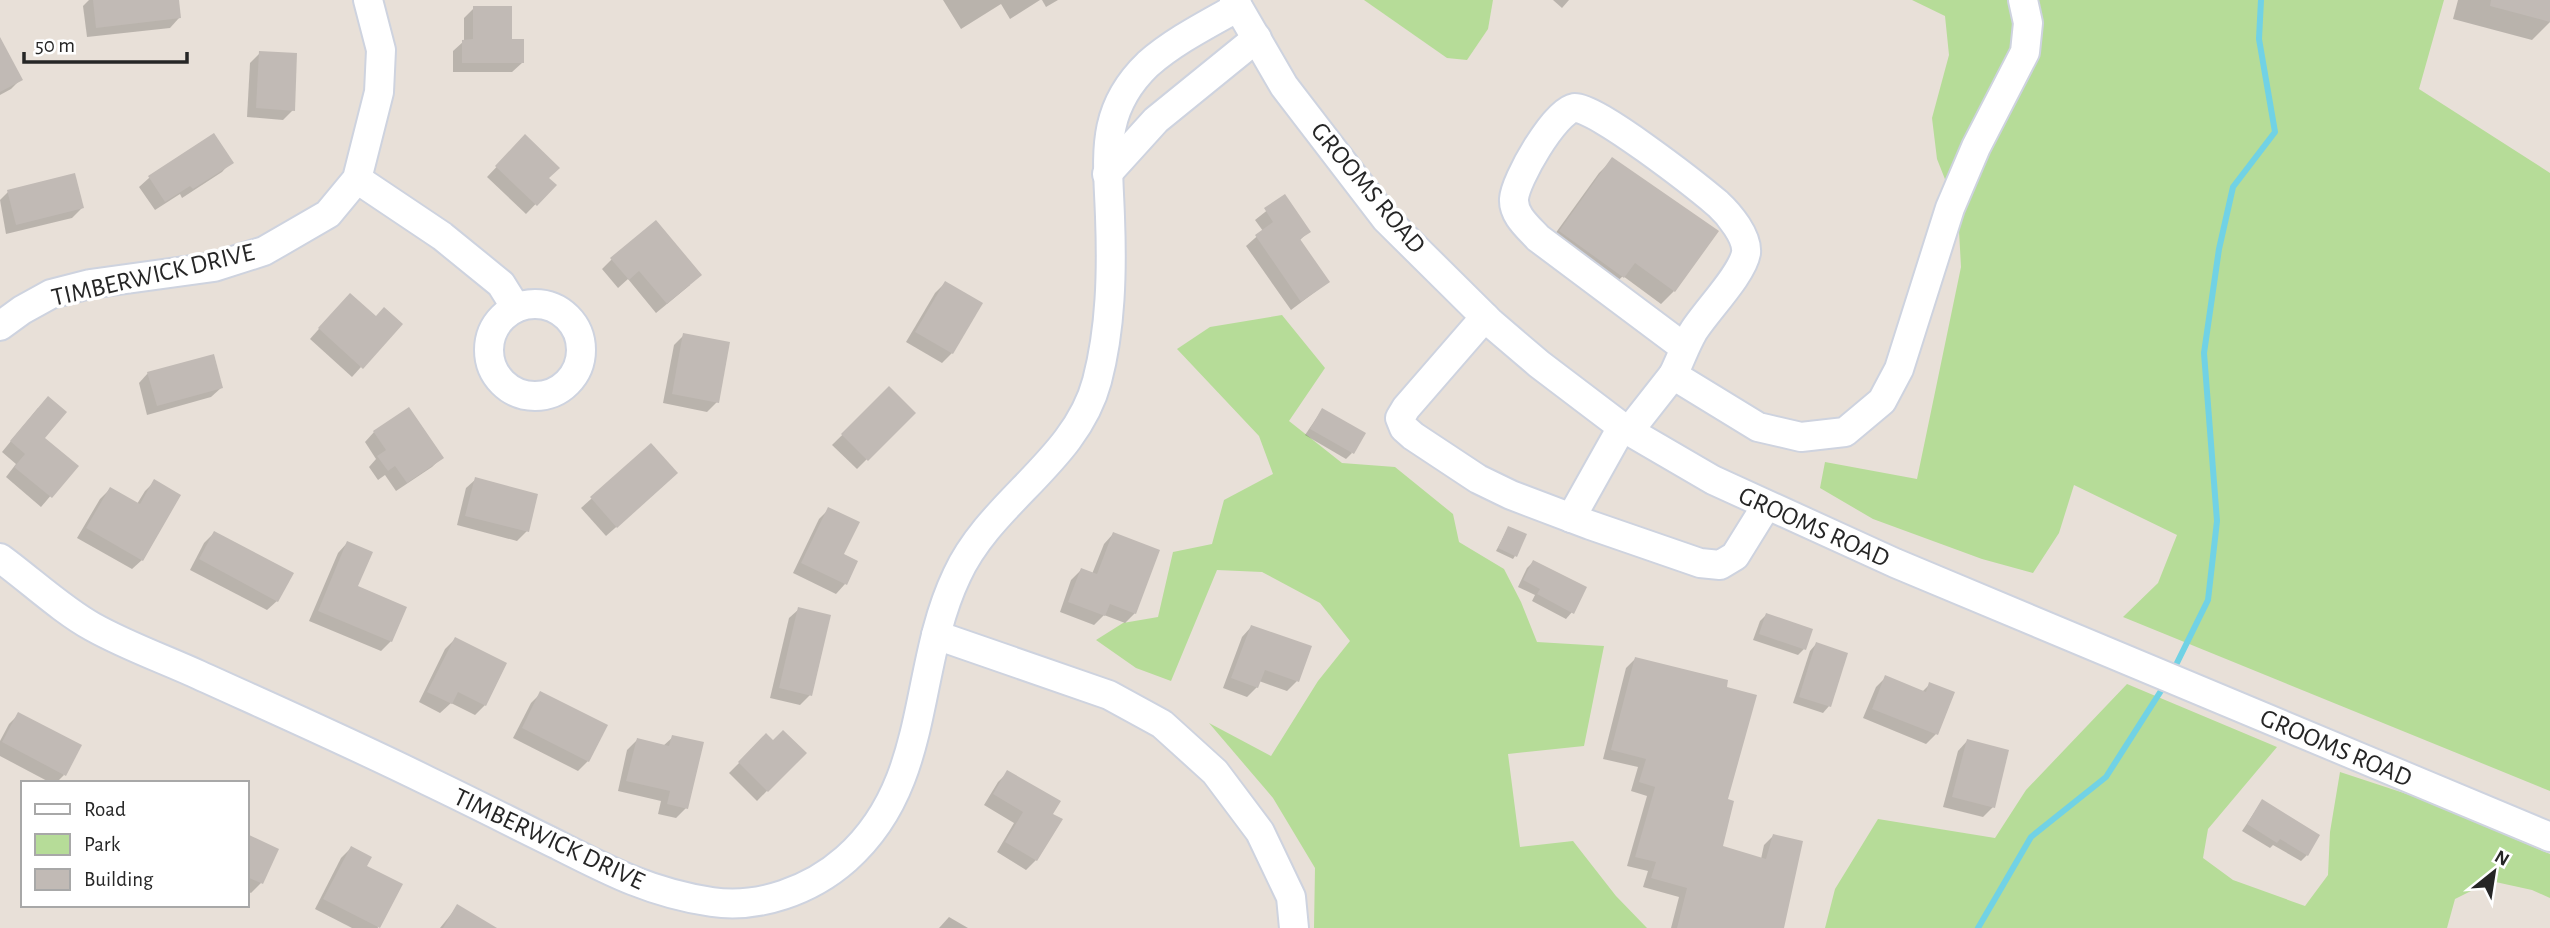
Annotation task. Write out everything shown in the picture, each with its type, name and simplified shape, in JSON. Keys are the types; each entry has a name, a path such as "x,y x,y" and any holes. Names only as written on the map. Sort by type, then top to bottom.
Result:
{"street":[{"name":"TIMBERWICK DRIVE","path":"0,326 22,310 51,295 90,284 214,267 264,251 328,214 357,179 379,92 381,50 368,0"},
{"path":"1673,375 1758,427 1801,437 1845,432 1882,401 1899,369 1950,208 1976,147 2025,52 2028,23 2023,0"},
{"name":"TIMBERWICK DRIVE","path":"0,558 91,626 426,780 634,883 716,903 748,904 782,896 824,875 844,861 871,834 894,798 908,761 948,592 963,561 989,527 1075,433 1091,405 1107,338 1110,218 1107,146 1113,117 1131,83 1150,62 1236,3"},
{"name":"GROOMS ROAD","path":"1236,3 1284,86 1386,219 1485,317 1538,364 1626,429 1713,480 1895,563 2550,837"},
{"path":"1107,174 1156,120 1257,38"},
{"path":"1571,518 1626,429 1673,375 1693,332 1742,264 1747,250 1741,233 1719,205 1604,119 1586,109 1572,108 1559,116 1518,184 1514,200 1520,218 1538,238 1685,348"},
{"path":"357,179 442,236 501,284 516,308"},
{"path":"1485,317 1400,418 1404,428 1478,479 1571,518 1700,563 1720,565 1735,555 1766,506"},
{"path":"936,635 1109,695 1162,724 1215,772 1261,832 1291,897 1294,928"}],"green space":[{"path":"1364,0 1493,0 1488,29 1467,60 1447,58"},
{"path":"1912,0 2444,0 2419,89 2550,173 2550,791 2123,617 2158,583 2177,535 2074,485 2059,533 2033,573 1982,559 1873,519 1820,488 1825,462 1917,479 1961,267 1958,212 1937,159 1932,118 1949,55 1945,16"},
{"path":"1282,315 1325,368 1289,421 1342,463 1395,467 1453,514 1459,542 1504,569 1537,642 1604,646 1584,746 1508,754 1520,847 1573,841 1616,896 1647,928 1314,928 1315,868 1273,798 1209,723 1271,756 1318,681 1350,641 1320,603 1262,572 1217,570 1171,681 1136,668 1096,640 1123,623 1158,617 1173,552 1212,544 1224,500 1273,474 1259,436 1177,349 1210,327"},
{"path":"2127,684 2277,747 2208,829 2203,858 2233,880 2305,906 2328,875 2330,832 2340,772 2419,798 2550,854 2550,898 2532,890 2491,881 2455,899 2447,928 1825,928 1835,889 1878,819 1995,838 2026,790"}],"building":[{"path":"93,0 179,0 181,18 96,28"},
{"path":"2491,0 2550,0 2550,22 2490,6"},
{"path":"473,6 512,6 512,39 524,39 524,63 462,63 462,40 473,39"},
{"path":"0,37 23,80 0,92"},
{"path":"259,51 297,53 295,111 256,108"},
{"path":"214,133 234,163 193,189 190,186 165,202 148,176"},
{"path":"525,134 560,168 549,178 557,185 537,206 495,166"},
{"path":"1612,157 1719,231 1675,292 1635,263 1624,278 1559,231"},
{"path":"75,173 84,208 16,225 7,190"},
{"path":"1285,194 1311,232 1300,239 1330,282 1301,302 1255,235 1273,222 1264,208"},
{"path":"656,220 702,275 667,304 639,271 629,280 610,258"},
{"path":"945,281 983,303 953,354 915,332"},
{"path":"350,293 376,316 384,307 403,324 363,369 318,328"},
{"path":"683,333 730,342 719,403 672,394"},
{"path":"214,354 223,388 157,406 147,372"},
{"path":"889,386 916,413 868,461 841,434"},
{"path":"48,396 67,412 45,438 79,466 52,498 14,467 25,454 10,441"},
{"path":"409,407 444,458 407,483 395,466 388,471 377,456 386,450 373,431"},
{"path":"1322,408 1366,433 1354,454 1310,429"},
{"path":"651,443 678,473 617,528 590,497"},
{"path":"475,477 538,494 529,532 465,516"},
{"path":"154,479 181,495 143,561 86,528 110,487 140,504"},
{"path":"828,507 860,522 844,554 858,561 847,585 801,563"},
{"path":"1508,526 1527,534 1517,557 1498,548"},
{"path":"214,531 294,573 278,602 199,559"},
{"path":"1113,532 1160,550 1136,614 1110,604 1105,616 1068,602 1081,568 1097,574"},
{"path":"347,541 373,552 358,586 407,607 392,642 318,611"},
{"path":"1533,560 1587,587 1574,614 1537,594 1540,589 1523,580"},
{"path":"798,607 831,615 812,696 779,688"},
{"path":"1766,613 1813,629 1806,650 1759,634"},
{"path":"1251,625 1312,646 1299,682 1265,670 1258,688 1231,678"},
{"path":"455,637 507,663 486,706 458,692 452,704 427,692"},
{"path":"1816,642 1848,653 1831,707 1799,697"},
{"path":"1635,657 1728,680 1727,687 1757,695 1728,799 1734,801 1723,846 1766,859 1773,834 1803,841 1784,928 1677,928 1687,888 1651,878 1656,862 1635,857 1655,787 1639,782 1646,759 1611,750"},
{"path":"1885,675 1926,692 1929,682 1955,692 1938,735 1872,709"},
{"path":"540,691 608,725 589,762 522,728"},
{"path":"18,712 82,745 66,776 2,742"},
{"path":"783,730 807,753 768,792 738,762 766,733 773,740"},
{"path":"672,735 704,742 688,809 667,804 670,791 626,781 637,738 669,746"},
{"path":"1967,739 2009,750 1995,808 1952,797"},
{"path":"1007,770 1061,801 1053,814 1063,819 1037,861 1005,842 1023,812 993,794"},
{"path":"2262,799 2320,835 2308,856 2280,839 2277,843 2247,824"},
{"path":"248,834 279,849 263,884 248,877"},
{"path":"351,846 372,857 367,866 403,884 380,928 323,899"},
{"path":"457,904 497,928 443,928"}],"waterway":[{"path":"2173,671 2208,600 2217,521 2204,353 2219,249 2233,187 2275,132 2259,39 2261,0"},
{"path":"1978,928 2031,837 2106,777 2166,683"}]}
